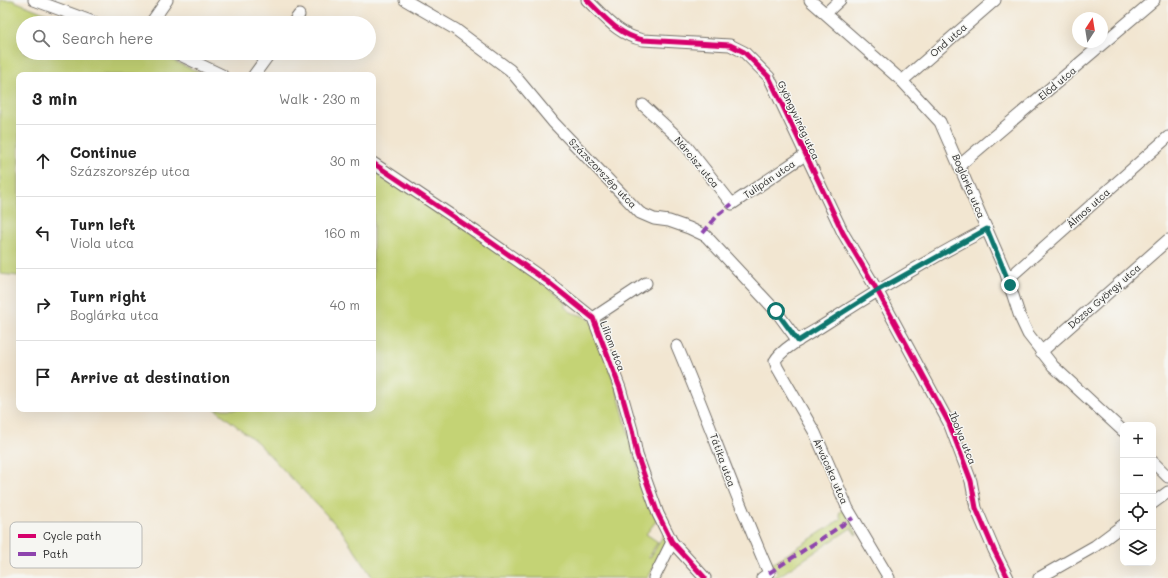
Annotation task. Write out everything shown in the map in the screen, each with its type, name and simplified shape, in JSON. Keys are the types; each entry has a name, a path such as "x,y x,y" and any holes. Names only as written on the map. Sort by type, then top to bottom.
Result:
{"street":[{"path":"34,0 77,16"},
{"path":"156,16 167,0"},
{"name":"Százszorszép utca","path":"406,0 455,29 510,70 554,123 640,213 654,219 669,221 706,236 776,311 798,341"},
{"name":"Gyöngyvirág utca","path":"587,0 621,32 629,37 643,40 730,46 744,52 770,77 805,155 843,233 878,290"},
{"name":"Boglárka utca","path":"810,0 902,81 940,122 960,165 1008,279 1020,317 1028,334 1053,366 1120,428"},
{"path":"826,13 840,0"},
{"name":"Ond utca","path":"902,81 995,0"},
{"name":"Előd utca","path":"960,165 1154,0"},
{"path":"191,60 216,72"},
{"path":"256,72 265,60"},
{"name":"Nárcisz utca","path":"643,105 684,144 732,204"},
{"name":"Álmos utca","path":"1008,279 1168,137"},
{"name":"Tulipán utca","path":"732,204 805,155"},
{"name":"Liliom utca","path":"376,165 486,238 548,282 593,318 620,388 643,473 658,514 672,542 705,578"},
{"path":"798,341 878,290 987,229"},
{"name":"Dózsa György utca","path":"1041,352 1168,240"},
{"path":"593,318 646,283"},
{"name":"Ibolya utca","path":"878,290 949,423 971,481 976,508 1008,578"},
{"name":"Árvácska utca","path":"798,341 778,356 775,363 815,433 848,509 889,578"},
{"name":"Tátika utca","path":"677,346 709,421 766,576"},
{"path":"1156,465 1168,477"},
{"path":"1156,501 1168,492"},
{"path":"1039,578 1095,546 1120,527"},
{"path":"654,578 672,542"}],"green space":[{"path":"0,0 12,0 52,16 16,16 16,60 172,60 198,72 16,72 16,276 0,274"},
{"path":"376,169 414,193 545,285 565,302 565,307 568,310 584,316 591,321 616,387 636,461 657,520 646,534 658,542 648,557 650,558 664,534 668,540 648,578 373,578 341,530 257,442 219,412 376,412"},
{"path":"844,509 857,534 856,535 851,528 776,578 772,578 777,573 775,568 770,567 764,552 766,551 772,564 841,519 839,513"}],"marked path":[{"path":"703,233 718,215 732,204"},
{"path":"769,573 853,518"}],"cycle path":[{"path":"587,0 619,30 634,38 643,40 730,45 744,52 769,77 843,233 877,290 949,423 971,481 976,508 1008,578"},
{"path":"376,165 548,282 593,318 620,388 632,430 637,455 658,514 672,542 705,578"}],"route":[{"path":"776,311 798,341 878,290 987,229 1010,285"}]}
